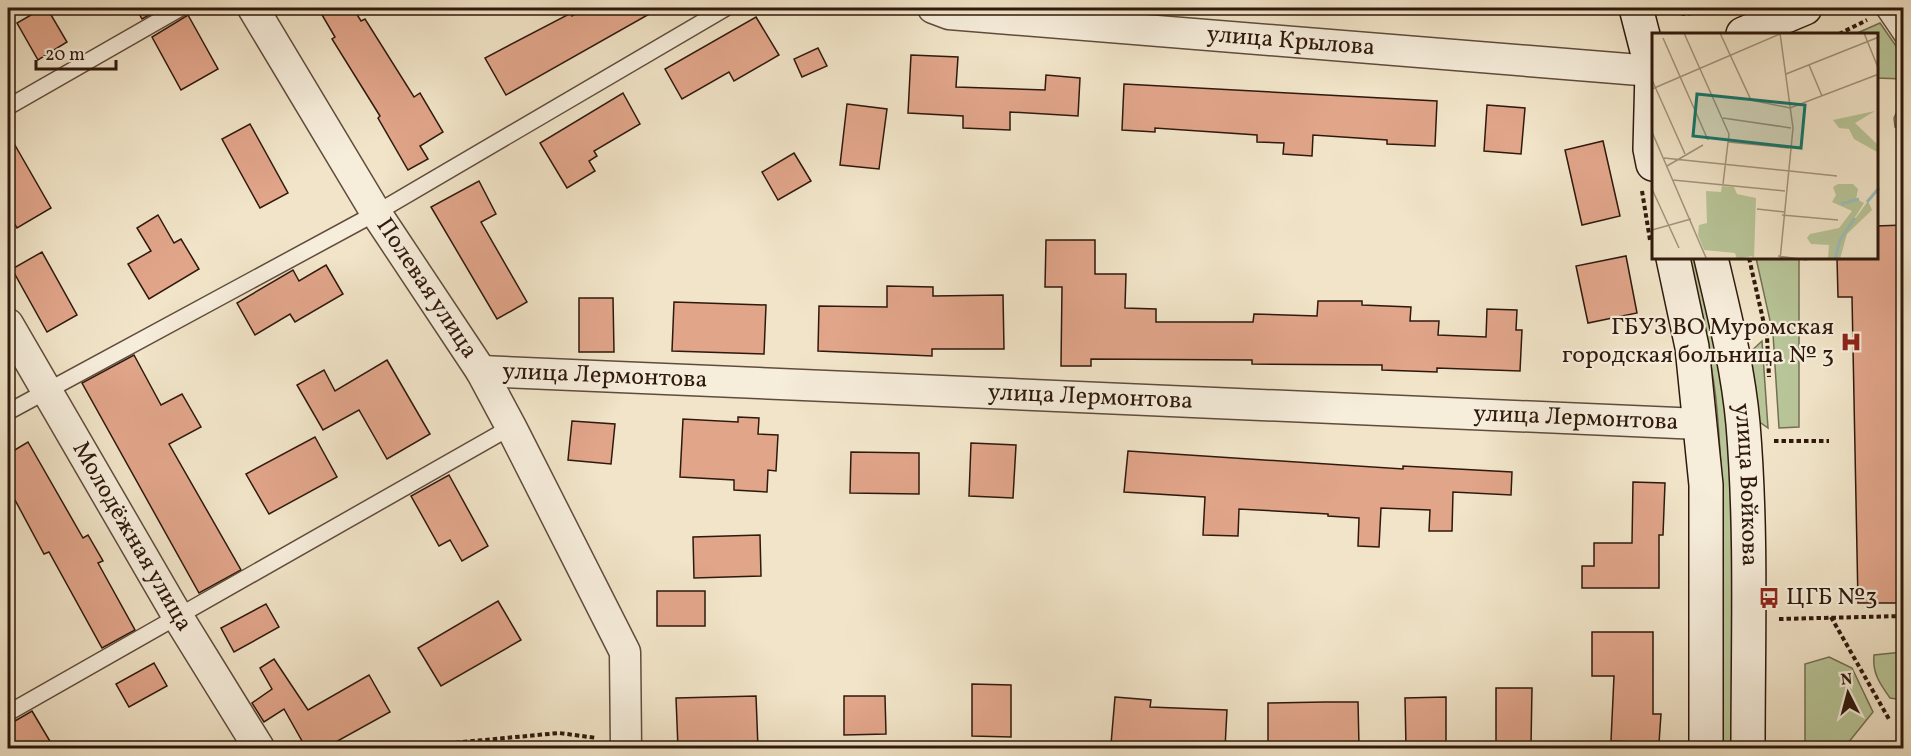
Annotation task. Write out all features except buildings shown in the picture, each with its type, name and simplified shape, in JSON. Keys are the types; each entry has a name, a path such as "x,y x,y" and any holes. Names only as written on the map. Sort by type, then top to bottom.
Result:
{"main road":[{"path":"1636,8 1652,72 1650,149 1652,159"},
{"path":"1745,33 1805,8"},
{"name":"улица Войкова","path":"1673,260 1692,347 1706,484 1706,748"},
{"name":"улица Войкова","path":"1711,260 1731,343 1743,422 1747,484 1748,748"}],"street":[{"name":"Полевая улица","path":"253,8 376,213 481,371 625,652 626,745"},
{"name":"улица Крылова","path":"933,8 949,15 1652,72"},
{"name":"Молодёжная улица","path":"8,324 178,616 259,748"},
{"name":"улица Лермонтова","path":"481,371 1700,424"}],"lane":[{"path":"8,107 181,8"},
{"path":"8,412 376,213 726,8"},
{"path":"1883,8 1904,39"},
{"path":"8,713 511,427"}],"path":[{"path":"1675,8 1683,14 1712,13 1733,8"},
{"path":"1749,260 1767,337 1770,383"},
{"path":"1773,429 1774,441"},
{"path":"1831,616 1890,721"},
{"path":"1778,619 1904,616"},
{"path":"426,748 441,744 560,733 626,745"}],"green space":[{"path":"1880,23 1903,56 1903,79 1878,78 1878,33 1857,33"},
{"path":"1899,107 1903,107 1903,132 1895,127 1894,118"},
{"path":"1686,260 1698,260 1729,414 1733,484 1734,748 1722,748 1723,537 1720,452 1715,391"},
{"path":"1756,260 1799,260 1799,427 1779,428 1773,334"},
{"path":"1762,341 1768,428 1754,418 1747,355"},
{"path":"1904,652 1903,700 1890,698 1878,678 1874,667 1874,655"},
{"path":"1829,657 1852,668 1873,712 1844,748 1805,748 1805,664"}],"place":[{"name":"ГБУЗ ВО Муромская городская больница № 3","path":"1851,342"},
{"name":"ЦГБ №3","path":"1769,598"}]}
